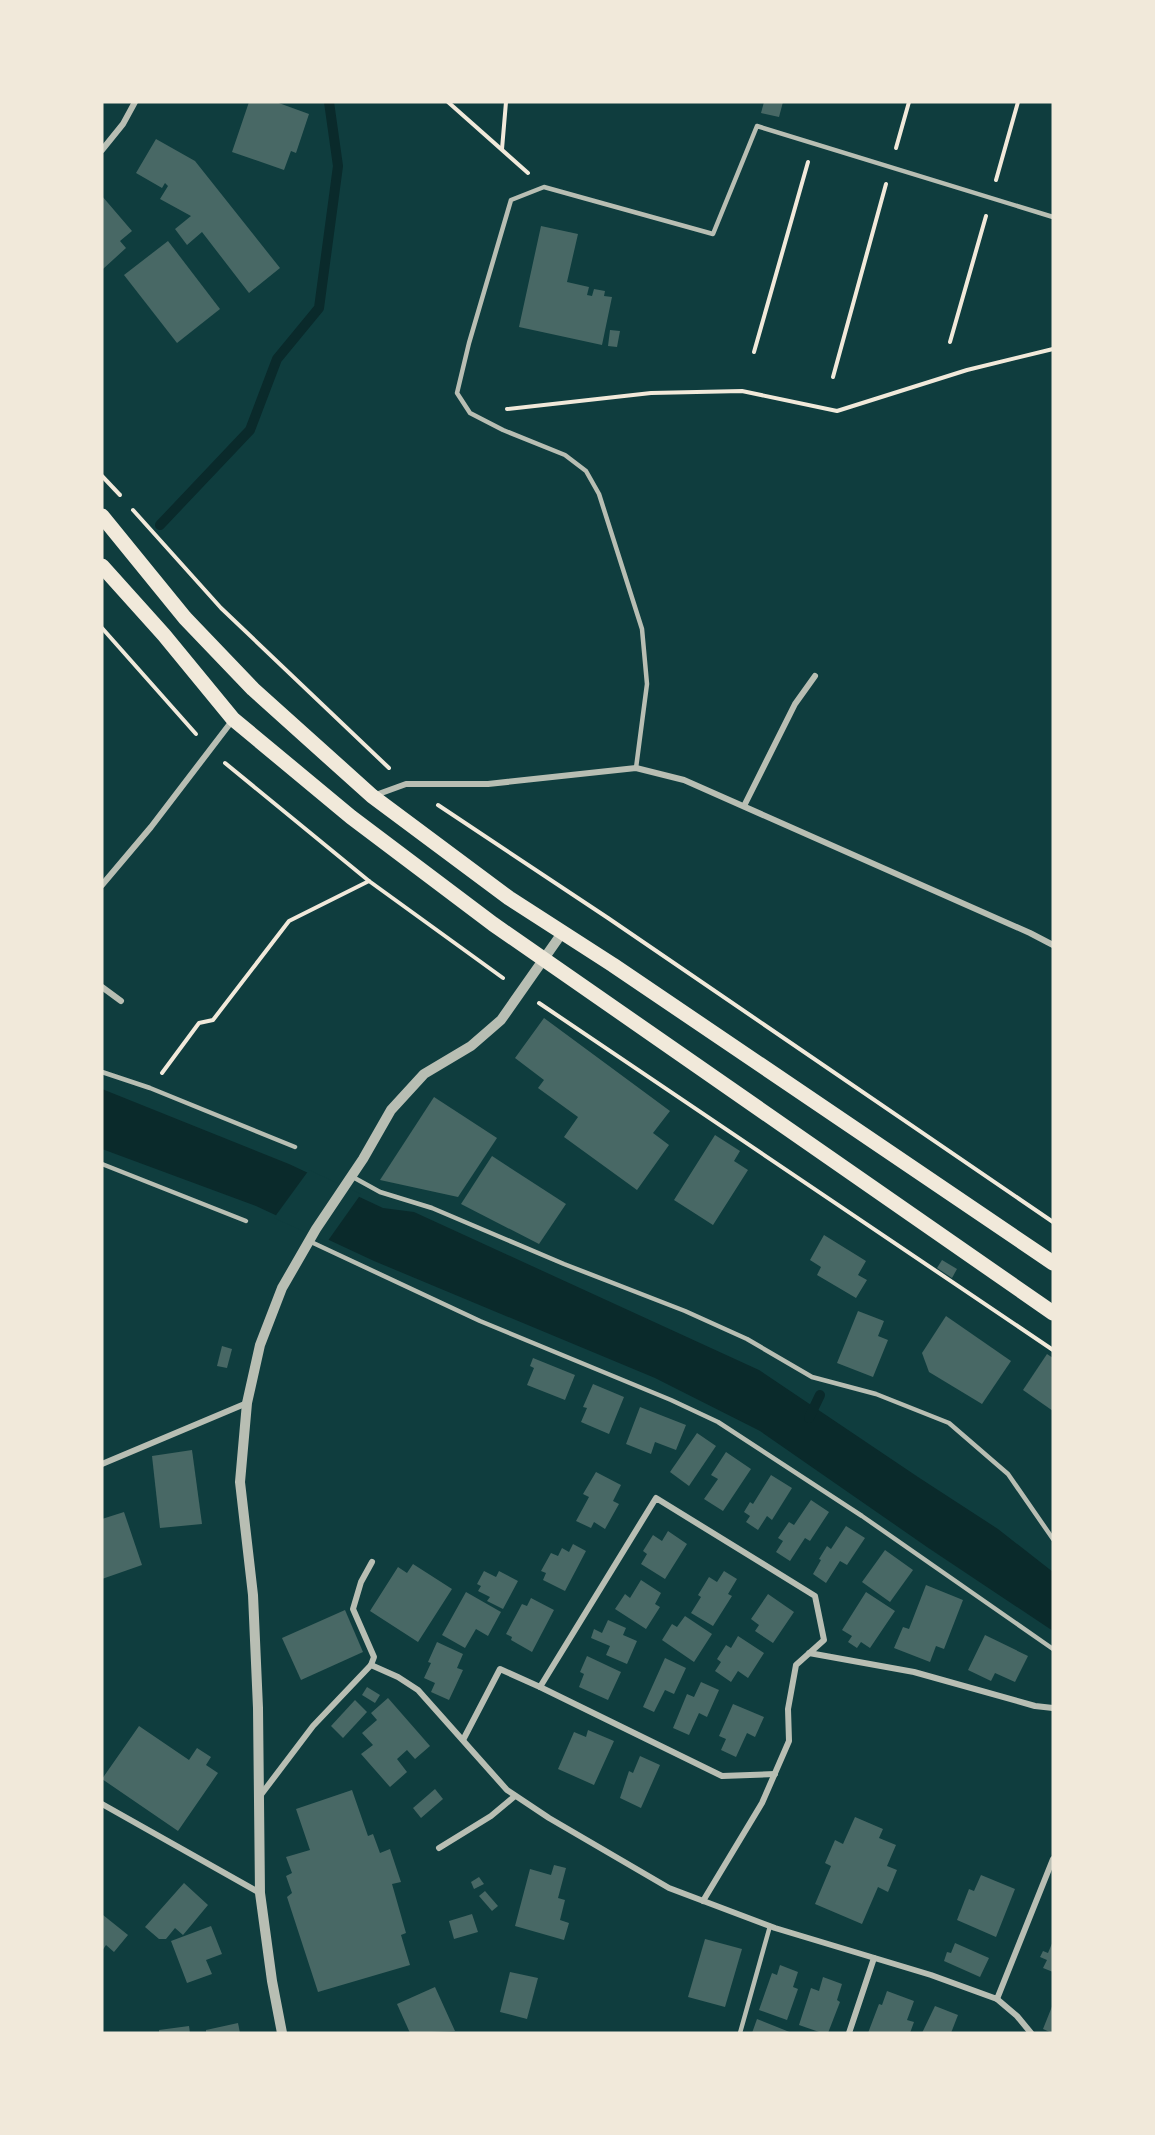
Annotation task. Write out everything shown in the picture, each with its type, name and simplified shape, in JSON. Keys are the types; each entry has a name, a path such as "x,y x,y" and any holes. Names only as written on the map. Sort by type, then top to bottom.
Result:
{"main road":[{"path":"102,516 185,618 253,689 372,796 509,898 614,965 1053,1263"},
{"path":"102,566 164,635 233,719 351,817 544,960 1053,1312"}],"street":[{"path":"102,150 123,124 135,102"},
{"path":"744,806 795,704 815,676"},
{"path":"102,885 151,827 233,719"},
{"path":"372,796 406,784 488,784 636,768 684,780 1053,945"},
{"path":"282,2033 272,1981 260,1893 258,1708 253,1595 240,1482 247,1403 260,1345 282,1288 316,1229 391,1110 424,1074 479,1039 501,1020 562,933"},
{"path":"102,987 121,1002"},
{"path":"102,1464 247,1403"},
{"path":"540,1687 656,1498 815,1596 824,1640 796,1665 788,1709 789,1741 762,1803 703,1901"},
{"path":"260,1797 313,1726 371,1665 374,1657 353,1609 361,1582 372,1562"},
{"path":"809,1653 914,1672 1035,1706 1053,1708"},
{"path":"371,1665 418,1689 507,1790 515,1796 669,1888 770,1926 931,1975 997,1999 1031,2033"},
{"path":"463,1740 500,1669 722,1776 775,1774"},
{"path":"439,1848 491,1816 515,1796"},
{"path":"102,1804 260,1893"},
{"path":"997,1999 1053,1859"},
{"path":"849,2033 874,1958"}],"lane":[{"path":"636,768 647,684 642,628 599,494 585,471 565,455 503,430 470,413 457,393 468,343 512,200 544,187 713,234 757,126 1053,217"},
{"path":"102,1072 150,1088 295,1147"},
{"path":"102,1164 246,1221"},
{"path":"351,1176 380,1191 432,1208 564,1264 685,1311 747,1339 812,1377 876,1394 949,1423 1008,1474 1053,1539"},
{"path":"309,1241 480,1321 671,1400 718,1422 862,1516 1053,1649"},
{"path":"740,2033 770,1926"}],"path":[{"path":"448,102 544,187"},
{"path":"502,149 506,102"},
{"path":"833,378 909,102"},
{"path":"950,342 1018,102"},
{"path":"754,352 813,143"},
{"path":"470,413 651,393 742,391 837,411 967,370 1053,350"},
{"path":"102,476 221,608 406,784 618,924 1053,1222"},
{"path":"102,628 209,750 369,881 522,992 1053,1350"},
{"path":"150,1088 199,1023 213,1020 289,921 369,881"}],"water":[{"path":"102,1089 289,1164 383,1208 414,1212 759,1370 998,1529 1053,1572 1053,1631 760,1431 655,1378 374,1261 256,1206 102,1149"}],"pier":[{"path":"309,1170 361,1194 327,1242 274,1218"}],"building":[{"path":"249,102 276,102 309,114 296,153 291,151 284,170 232,152"},
{"path":"764,102 783,102 779,117 761,113"},
{"path":"156,139 195,161 280,268 249,293 202,232 187,245 175,229 191,216 160,199 168,186 165,183 162,188 136,173"},
{"path":"102,196 132,231 120,241 126,248 103,269"},
{"path":"541,226 578,234 567,282 589,287 587,295 592,296 594,289 605,291 604,296 612,297 602,345 519,327"},
{"path":"168,241 220,309 177,343 124,275"},
{"path":"610,330 620,331 617,347 608,346"},
{"path":"544,1018 670,1111 653,1133 669,1145 637,1190 564,1137 578,1117 538,1088 544,1080 515,1058"},
{"path":"434,1097 497,1138 458,1197 380,1180"},
{"path":"715,1135 740,1151 734,1161 748,1170 713,1225 674,1200"},
{"path":"492,1156 566,1204 539,1244 461,1204"},
{"path":"824,1235 866,1261 858,1275 867,1280 856,1298 817,1275 821,1267 810,1260"},
{"path":"942,1260 957,1269 952,1278 937,1268"},
{"path":"858,1311 884,1321 878,1336 888,1340 873,1377 837,1363"},
{"path":"946,1316 1011,1361 982,1404 929,1372 922,1353"},
{"path":"222,1346 232,1349 227,1368 217,1366"},
{"path":"1047,1354 1053,1358 1053,1411 1023,1390"},
{"path":"533,1358 575,1375 565,1400 527,1385 534,1368 530,1366"},
{"path":"593,1384 624,1397 609,1434 581,1422 587,1408 583,1407"},
{"path":"640,1407 686,1425 676,1450 655,1442 651,1454 626,1444"},
{"path":"697,1433 716,1446 689,1486 670,1472"},
{"path":"192,1450 202,1524 160,1528 152,1456"},
{"path":"726,1452 751,1469 723,1511 704,1499 718,1479 711,1475"},
{"path":"596,1472 621,1485 613,1501 619,1504 605,1529 594,1522 591,1528 576,1521 589,1497 583,1494"},
{"path":"771,1475 792,1488 772,1520 767,1516 758,1530 746,1522 750,1516 744,1512 750,1502 753,1504"},
{"path":"811,1500 829,1512 810,1541 805,1538 790,1561 776,1552 783,1541 778,1538 789,1522 794,1525"},
{"path":"124,1512 142,1565 102,1579 102,1519"},
{"path":"846,1526 865,1538 847,1565 840,1561 826,1583 813,1574 827,1546 831,1549"},
{"path":"668,1531 687,1544 665,1579 641,1564 647,1554 643,1551 653,1535 662,1541"},
{"path":"573,1544 586,1551 565,1591 543,1580 546,1573 541,1571 551,1553 558,1556 562,1548 569,1552"},
{"path":"885,1550 913,1570 890,1602 862,1582"},
{"path":"413,1564 452,1589 418,1642 370,1611 398,1567 407,1573"},
{"path":"484,1571 496,1577 499,1571 518,1581 503,1609 487,1601 490,1597 478,1591 481,1586 477,1584"},
{"path":"724,1571 737,1579 728,1594 732,1596 713,1626 691,1613 709,1577 717,1582"},
{"path":"641,1580 661,1593 655,1604 660,1607 646,1629 615,1609 625,1594 630,1598"},
{"path":"926,1585 963,1600 944,1649 936,1646 930,1662 894,1648 903,1627 909,1629"},
{"path":"466,1592 501,1612 488,1636 476,1629 465,1648 442,1635"},
{"path":"866,1592 895,1611 870,1648 861,1642 857,1648 848,1642 852,1636 842,1630"},
{"path":"768,1594 794,1612 773,1643 755,1631 759,1625 751,1619"},
{"path":"531,1598 554,1610 532,1652 511,1640 512,1637 506,1634 522,1604 527,1606"},
{"path":"345,1610 363,1652 301,1680 282,1638"},
{"path":"685,1616 712,1634 694,1662 662,1640 672,1624 677,1627"},
{"path":"608,1620 626,1628 623,1635 637,1641 627,1664 606,1655 610,1646 591,1638 594,1629 602,1633"},
{"path":"985,1635 1028,1656 1015,1682 995,1673 991,1681 968,1670"},
{"path":"738,1636 764,1653 748,1678 738,1671 731,1682 715,1671 721,1662 717,1659 726,1645 731,1648"},
{"path":"437,1642 463,1654 457,1668 463,1670 449,1700 431,1692 435,1683 424,1678"},
{"path":"587,1656 621,1672 608,1700 579,1687 584,1674 580,1672"},
{"path":"665,1658 686,1668 674,1694 665,1690 654,1712 643,1707"},
{"path":"701,1682 719,1690 707,1717 699,1713 689,1735 673,1728 687,1694 694,1697"},
{"path":"367,1687 380,1695 375,1703 362,1695"},
{"path":"388,1698 430,1746 415,1759 407,1750 397,1759 407,1772 390,1787 361,1754 373,1745 362,1733 377,1720 371,1713"},
{"path":"355,1700 367,1712 343,1738 331,1726"},
{"path":"733,1704 764,1717 755,1737 747,1733 736,1757 721,1750 726,1739 719,1736"},
{"path":"139,1726 189,1760 197,1748 211,1757 206,1765 218,1773 178,1831 102,1779"},
{"path":"588,1730 614,1741 594,1785 558,1769 574,1732 586,1737"},
{"path":"640,1756 660,1765 641,1808 620,1798 629,1771 633,1773"},
{"path":"435,1789 443,1799 421,1818 413,1808"},
{"path":"352,1790 368,1836 373,1834 380,1853 390,1849 401,1882 392,1884 406,1933 401,1935 410,1965 318,1992 287,1897 292,1893 286,1876 292,1873 286,1857 310,1850 296,1809"},
{"path":"855,1817 883,1829 879,1838 896,1845 887,1866 897,1870 888,1892 878,1887 862,1924 815,1904 831,1866 825,1863 835,1840 843,1844"},
{"path":"554,1865 566,1868 558,1898 565,1900 560,1920 569,1923 564,1940 515,1926 530,1869 551,1875"},
{"path":"981,1875 1015,1889 996,1937 957,1920 969,1889 974,1891"},
{"path":"479,1877 484,1884 474,1889 471,1882"},
{"path":"184,1883 208,1905 183,1935 175,1928 166,1939 159,1939 145,1927"},
{"path":"485,1891 498,1906 492,1911 479,1896"},
{"path":"472,1914 478,1932 454,1939 449,1921"},
{"path":"103,1915 128,1935 114,1952 106,1945 102,1951"},
{"path":"211,1926 222,1954 206,1960 212,1974 187,1983 171,1941"},
{"path":"705,1939 742,1949 725,2007 688,1997"},
{"path":"1053,1941 1053,1972 1043,1968 1047,1960 1040,1957 1043,1951 1048,1953"},
{"path":"955,1943 989,1958 980,1977 944,1961 947,1952 951,1953"},
{"path":"780,1965 798,1972 793,1987 798,1989 787,2020 759,2010 772,1973 777,1975"},
{"path":"510,1972 538,1978 527,2019 500,2012"},
{"path":"823,1977 842,1984 837,2000 840,2002 828,2033 799,2025 811,1988 819,1991"},
{"path":"435,1987 455,2031 410,2033 397,2004"},
{"path":"887,1991 914,2001 907,2020 914,2022 910,2033 868,2033 879,2004 882,2005"},
{"path":"1053,2004 1053,2033 1052,2033 1043,2029"},
{"path":"935,2006 958,2015 951,2033 922,2033"},
{"path":"757,2019 792,2033 752,2033"},
{"path":"238,2023 240,2033 206,2033 206,2030"},
{"path":"189,2026 190,2033 159,2033 159,2030"}],"waterway":[{"path":"160,525 250,430 277,359 319,308 338,166 329,102"},
{"path":"809,1418 820,1395"}]}
